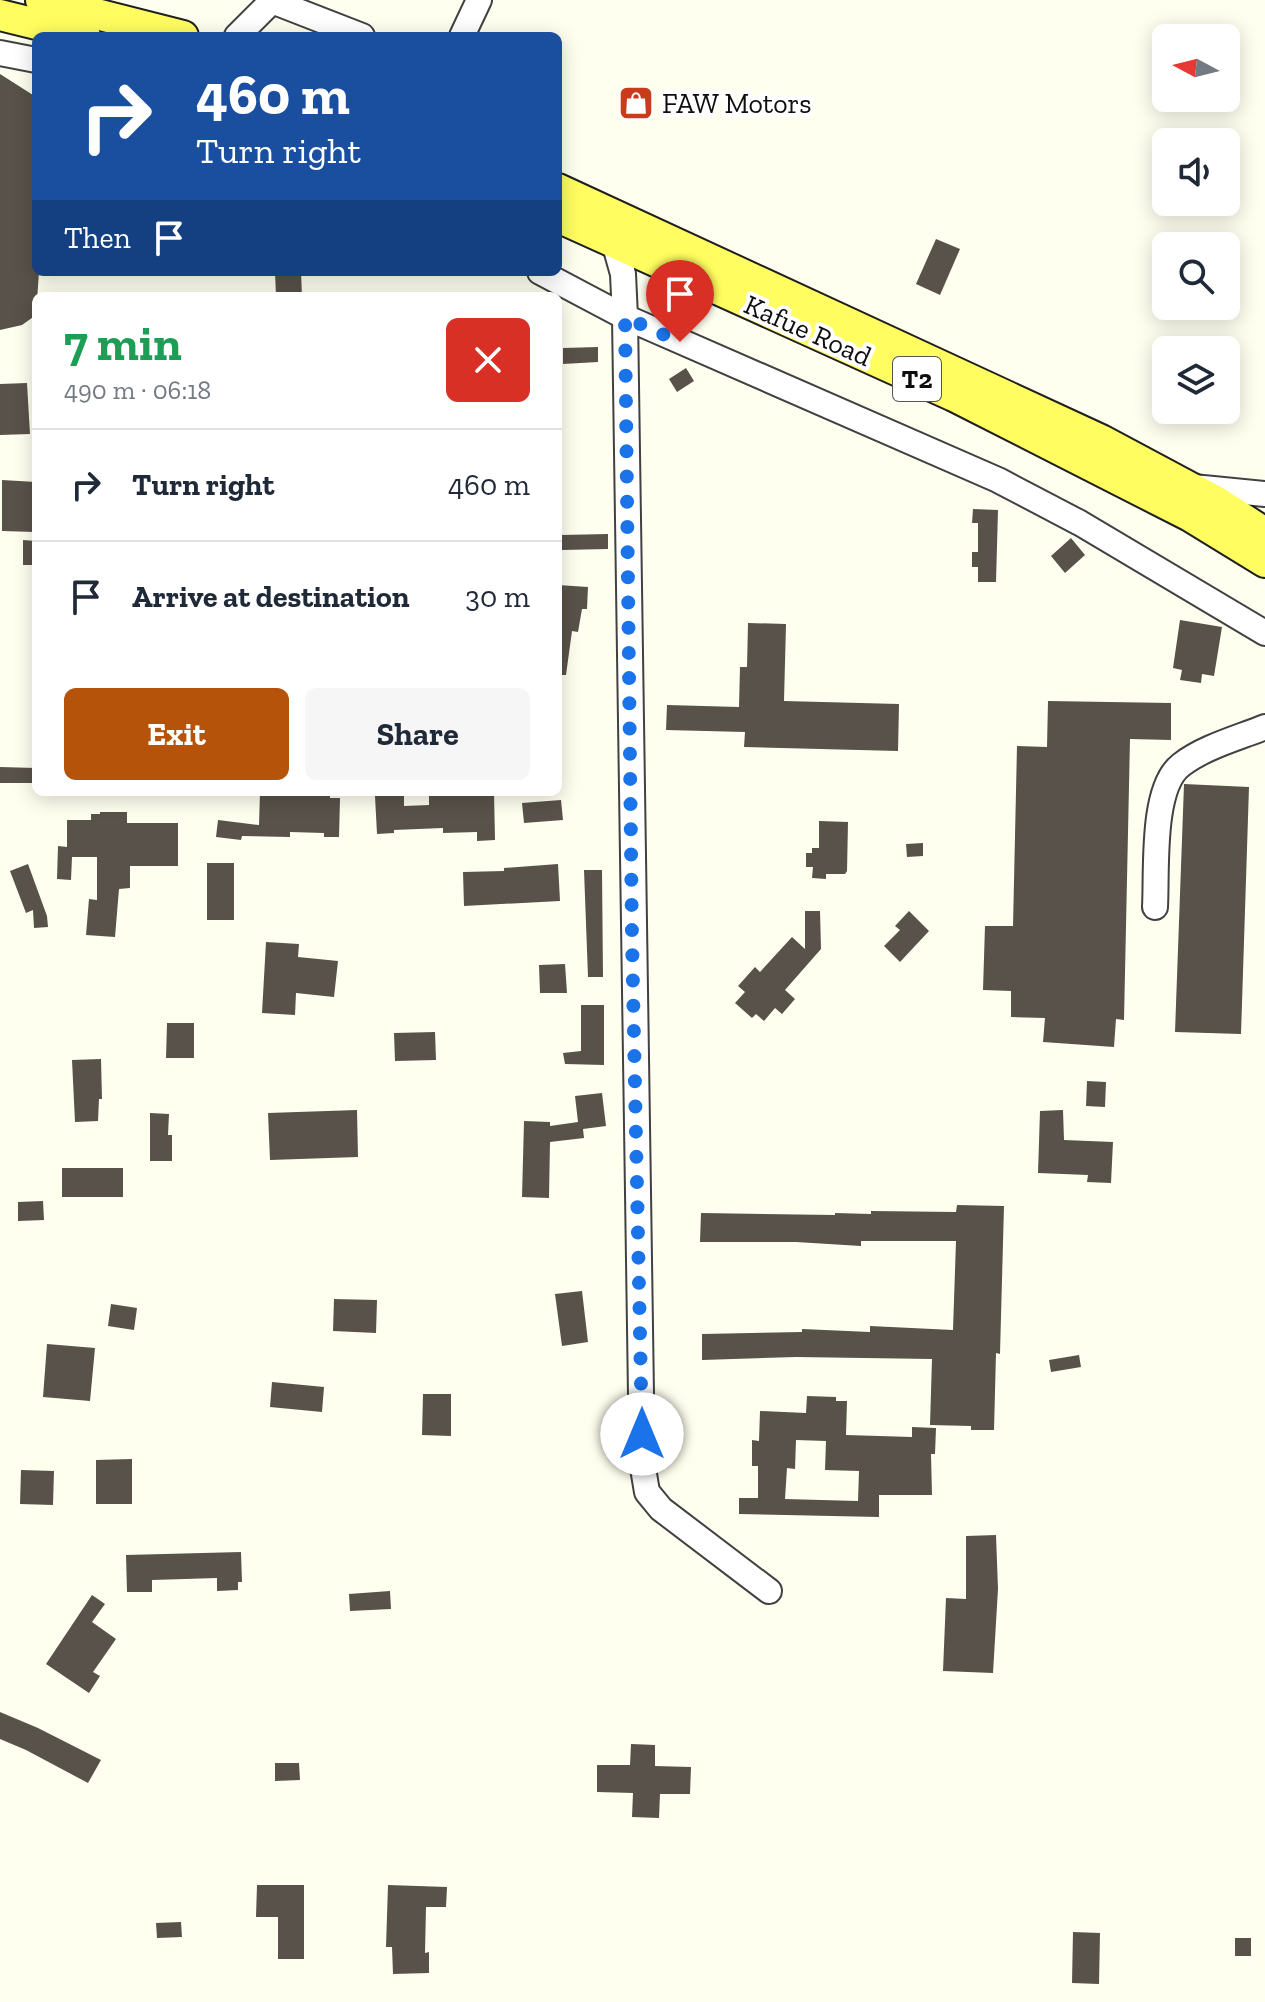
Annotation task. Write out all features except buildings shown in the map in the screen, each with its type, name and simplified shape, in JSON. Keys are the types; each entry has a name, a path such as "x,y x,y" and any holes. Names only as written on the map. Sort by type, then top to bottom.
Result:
{"main road":[{"path":"42,0 167,32"},
{"path":"0,15 69,32"},
{"name":"Kafue Road","path":"562,191 1101,440 1265,533"},
{"name":"Kafue Road","path":"562,219 954,396 1190,516 1265,562"}],"street":[{"path":"464,32 479,0"},
{"path":"241,32 272,1 352,32"},
{"path":"0,53 32,59"},
{"path":"614,242 623,274 625,317 642,1462 647,1492 661,1509 769,1591"},
{"path":"548,276 625,317 998,480 1119,545 1265,633"},
{"path":"1186,486 1265,494"},
{"path":"1155,907 1160,803 1167,780 1181,765 1203,753 1265,727"}],"place":[{"name":"FAW Motors","path":"636,103"}],"route":[{"path":"642,1434 632,937 625,317 680,342"}]}
